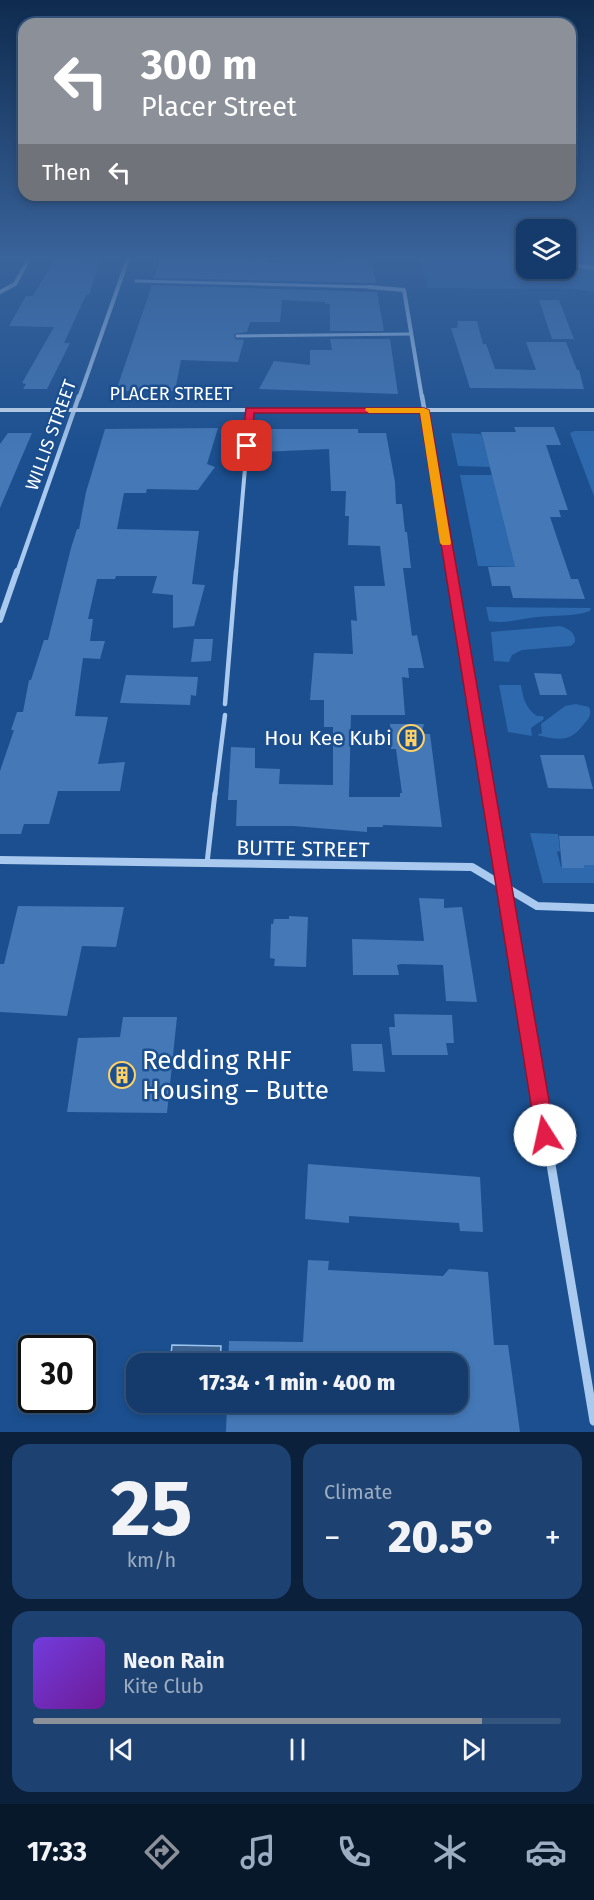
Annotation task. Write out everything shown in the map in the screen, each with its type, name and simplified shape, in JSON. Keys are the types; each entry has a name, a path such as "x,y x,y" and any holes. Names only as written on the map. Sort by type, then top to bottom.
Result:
{"main road":[{"name":"PLACER STREET","path":"0,410 594,410"}],"street":[{"name":"WILLIS STREET","path":"0,620 104,326"},
{"path":"410,326 594,1421"},
{"name":"BUTTE STREET","path":"0,860 468,867 537,906 594,908"}],"lane":[{"path":"237,336 411,334"},
{"path":"225,704 250,410"},
{"path":"207,863 225,715"}],"shaded area":[{"path":"594,431 594,496 570,433"},
{"path":"451,433 481,434 490,467 458,466"},
{"path":"460,475 492,475 515,567 478,566"},
{"path":"486,607 591,608 590,611 577,614 501,622 489,621"},
{"path":"560,626 573,634 575,642 571,646 522,650 512,655 509,662 494,661 491,632"},
{"path":"499,685 521,685 528,707 537,716 543,716 544,719 531,728 532,736 508,732"},
{"path":"576,704 589,707 590,714 586,722 574,734 558,739 537,735 542,733 541,724 565,706"},
{"path":"530,833 558,834 560,851 557,852 561,867 583,868 584,865 594,865 594,883 543,883"},
{"path":"172,1345 221,1346 221,1353 171,1353"}],"building":[{"path":"9,326 72,326 64,343 70,343 47,389 23,389 26,384 22,383 54,327"},
{"path":"138,326 249,326 247,332 234,334 235,339 244,340 238,362 181,360 175,391 116,391"},
{"path":"330,326 383,326 384,331 330,331"},
{"path":"457,326 478,326 483,344 486,344 495,369 536,370 526,342 566,342 577,370 579,370 584,389 470,388 451,328 457,328"},
{"path":"548,326 569,326 574,339 552,339"},
{"path":"330,339 390,339 398,394 259,389 274,361 310,365 310,350 332,350"},
{"path":"514,427 554,427 561,445 546,445 568,510 559,510 561,517 550,517 571,579 578,579 585,599 513,598 510,586 492,586 488,567 515,567 481,432 516,432"},
{"path":"218,428 207,464 215,467 198,490 147,489 146,493 124,493 117,529 199,531 192,584 205,585 194,626 173,628 173,595 152,593 157,576 116,576 115,579 97,579 88,619 93,619 90,641 105,641 100,659 83,658 75,716 108,717 98,764 125,762 120,791 58,791 49,824 24,824 21,834 0,834 0,771 14,730 11,730 17,712 23,712 29,680 31,680 44,640 48,640 71,548 77,529 79,529 86,492 105,429"},
{"path":"261,429 358,429 358,433 386,433 395,482 396,504 402,504 405,532 407,532 411,568 403,568 412,636 417,635 424,668 408,668 409,678 402,677 405,715 351,715 349,797 400,797 402,793 396,749 391,749 390,724 424,724 421,734 430,734 442,827 383,825 383,827 367,827 367,832 293,826 236,826 237,800 228,800 231,747 255,748 255,768 280,769 279,784 333,785 333,727 324,727 324,700 310,700 314,653 353,654 351,620 357,621 354,586 385,586 380,546 348,545 349,516 345,516 346,491 331,491 329,449 261,452"},
{"path":"8,433 32,433 0,508 0,444"},
{"path":"194,639 213,639 211,661 191,662"},
{"path":"534,673 561,674 567,695 540,695"},
{"path":"126,675 198,677 196,696 191,695 190,705 120,703"},
{"path":"540,755 584,755 593,789 548,788"},
{"path":"559,836 594,836 594,865 584,865 584,868 562,868"},
{"path":"419,898 444,899 444,908 462,907 477,1002 446,1001 443,965 401,964 397,965 399,975 353,975 352,939 424,941"},
{"path":"18,906 124,907 116,947 82,946 67,1016 0,1012 0,964 4,964"},
{"path":"289,916 308,917 306,967 274,966 275,959 270,958 271,924 274,919 289,919"},
{"path":"394,1014 452,1015 454,1043 446,1043 448,1055 392,1055 389,1027 395,1027"},
{"name":"Redding RHF Housing – Butte","path":"123,1017 177,1017 167,1113 67,1112 78,1038 120,1037"},
{"path":"351,1044 382,1044 385,1072 353,1071"},
{"path":"308,1164 480,1177 483,1232 460,1231 459,1223 349,1216 349,1223 305,1219"},
{"path":"308,1260 329,1261 328,1270 443,1276 449,1269 488,1272 494,1345 508,1345 520,1432 226,1432 227,1413 468,1413 468,1353 228,1353 229,1341 303,1342"}],"slow traffic":[{"path":"369,410 424,410 446,543"}],"place":[{"name":"Hou Kee Kubi","path":"411,738"},
{"name":"Redding RHF Housing – Butte","path":"122,1075"}],"route":[{"path":"247,446 250,410 424,410 545,1135"}]}
